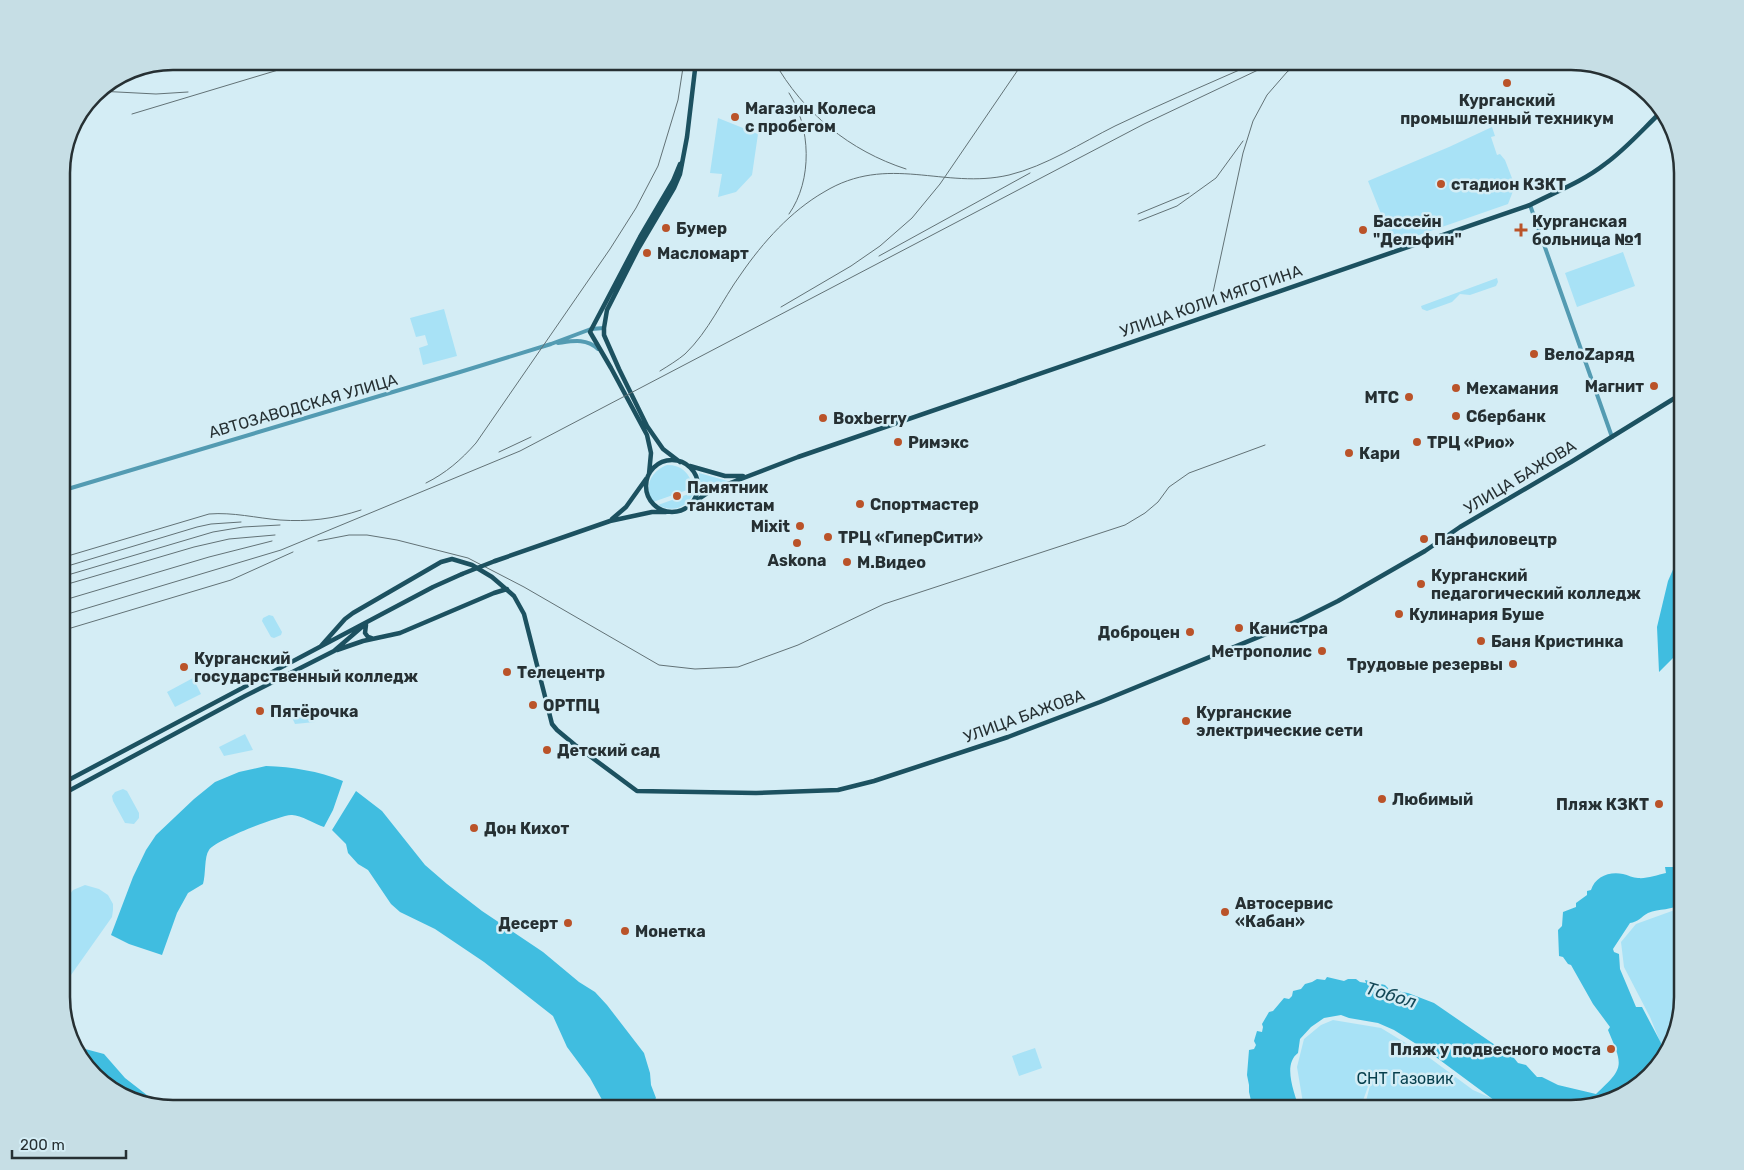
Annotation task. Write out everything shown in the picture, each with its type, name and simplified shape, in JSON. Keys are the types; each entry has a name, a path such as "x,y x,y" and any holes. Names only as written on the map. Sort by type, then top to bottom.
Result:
{"main road":[{"path":"680,462 664,449 647,426 604,335 604,328 607,310 638,249 674,188 680,174 695,70"},
{"name":"УЛИЦА КОЛИ МЯГОТИНА","path":"690,505 708,492 747,475 1530,205 1574,184 1606,164 1657,117"},
{"path":"666,512 657,508 650,500 646,491 651,453 647,435 612,368 590,335 591,328 640,237 673,181 683,156"},
{"name":"УЛИЦА БАЖОВА","path":"321,646 349,615 445,560 456,560 472,565 492,577 518,601 524,614 552,724 571,742 637,791 756,793 838,790 874,781 1008,737 1100,702 1300,620 1338,601 1425,551 1460,527 1674,399"},
{"path":"70,780 433,586 495,561 610,521 652,512 678,512 690,505 697,494 698,482 692,470 686,464 680,462 665,461 655,466 626,507 610,521"},
{"name":"УЛИЦА КОЛИ МЯГОТИНА","path":"686,464 725,476 747,475"},
{"path":"368,622 364,631 370,638 400,633 507,589"},
{"path":"334,651 368,622"},
{"path":"70,791 307,664 334,651 378,637"},
{"path":"302,657 307,664"},
{"path":"114,757 118,765"}],"street":[{"path":"1530,205 1612,437"},
{"path":"584,331 597,320"},
{"path":"551,344 591,328 604,328"},
{"path":"551,344 576,340 587,341 601,352"},
{"name":"АВТОЗАВОДСКАЯ УЛИЦА","path":"70,489 551,344"}],"green space":[{"path":"718,118 758,134 752,175 736,192 718,197 722,174 710,173"},
{"name":"стадион КЗКТ","path":"1492,127 1495,136 1491,137 1497,155 1500,154 1505,160 1515,186 1508,204 1393,244 1368,181"},
{"path":"1623,252 1635,286 1577,307 1565,273"},
{"path":"1497,278 1496,286 1470,295 1460,294 1452,302 1427,311 1422,309 1421,306"},
{"path":"444,309 457,356 423,365 419,348 428,345 425,335 416,337 410,318"},
{"path":"667,465 681,468 690,478 693,488 653,502 649,491 650,480 657,471"},
{"path":"699,473 728,481 728,482 701,490"},
{"path":"694,492 688,502 674,509 658,505"},
{"path":"269,615 273,616 282,632 281,635 274,638 271,637 262,621 263,618"},
{"path":"193,678 201,694 175,707 167,692"},
{"path":"305,703 315,722 295,724 289,711"},
{"path":"245,734 253,750 224,756 219,747"},
{"path":"123,789 127,791 139,813 139,818 134,824 125,823 113,801 112,796 115,792"},
{"path":"85,885 99,889 108,895 113,904 113,910 112,917 70,975 70,894 73,890"},
{"path":"1674,910 1673,1010 1662,1046 1650,1017 1624,967 1621,942 1636,924"},
{"name":"СНТ Газовик","path":"1333,1020 1381,1028 1427,1056 1473,1090 1496,1100 1366,1100 1374,1070 1363,1100 1302,1100 1297,1067 1304,1039 1321,1025"},
{"path":"1035,1048 1042,1068 1019,1076 1012,1056"}],"water":[{"path":"1674,567 1674,659 1659,672 1657,627 1668,581"},
{"path":"266,766 305,770 343,781 333,810 324,827 294,815 284,816 248,829 214,846 207,853 203,884 188,893 177,913 162,955 129,944 111,935 133,877 146,850 156,835 215,782 239,772"},
{"path":"356,791 382,811 425,865 447,884 482,911 543,952 579,982 595,992 644,1053 656,1098 655,1100 602,1100 590,1078 567,1047 553,1016 484,962 435,929 400,912 391,904 368,870 358,864 348,853 346,844 332,830"},
{"name":"Тобол","path":"1665,867 1674,867 1674,907 1648,913 1630,923 1613,949 1614,952 1619,954 1620,969 1636,1007 1642,1007 1661,1043 1657,1054 1648,1065 1628,1083 1610,1092 1584,1099 1494,1100 1429,1052 1394,1030 1378,1023 1341,1015 1324,1018 1311,1027 1300,1039 1298,1053 1293,1058 1290,1072 1297,1100 1251,1100 1247,1075 1249,1050 1254,1049 1256,1045 1254,1041 1257,1031 1262,1032 1262,1024 1269,1012 1273,1011 1284,998 1289,999 1293,991 1301,989 1305,984 1317,979 1325,980 1327,977 1344,981 1356,979 1366,983 1365,980 1385,985 1390,990 1408,993 1434,1003 1514,1058 1518,1063 1526,1065 1537,1077 1542,1077 1558,1085 1596,1094 1612,1078 1616,1071 1618,1065 1617,1051 1608,1030 1610,1027 1593,1004 1571,965 1563,957 1559,956 1558,930 1562,926 1563,912 1576,907 1576,903 1587,895 1587,891 1591,890 1599,878 1603,876 1618,873 1636,878 1652,877 1666,873"},
{"path":"84,1049 104,1054 125,1078 149,1097 116,1083 91,1060"}],"railway":[{"path":"132,114 278,70"},
{"path":"426,483 453,466 476,443 610,249 636,208 658,166 678,100 683,70"},
{"path":"780,70 799,97 830,128 866,152 906,169"},
{"path":"781,307 851,266 880,246 912,218 940,184 1018,70"},
{"path":"660,371 694,345 741,274 778,228 800,208 824,192 848,181 871,175 894,173 985,178 1023,171 1050,160 1133,117 1240,70"},
{"path":"70,613 281,550 520,451 1144,124 1258,70"},
{"path":"1211,302 1243,153 1253,121 1267,95 1290,70"},
{"path":"110,92 156,94 188,92"},
{"path":"789,93 802,121 806,154 802,186 789,214"},
{"path":"1139,221 1177,206 1216,178 1243,141"},
{"path":"879,256 1030,173"},
{"path":"1138,214 1189,193"},
{"path":"499,452 531,437"},
{"path":"318,541 349,535 367,535 397,540 468,558 524,587 659,665 695,669 738,667 798,645 884,604 1125,525 1145,513 1158,502 1169,487 1189,473 1265,445"},
{"path":"70,555 209,514 301,521 331,518 361,510"},
{"path":"70,565 197,527 241,522"},
{"path":"70,574 213,532 243,527 280,525"},
{"path":"70,583 194,547 229,539 275,535"},
{"path":"70,598 209,557 272,541"},
{"path":"70,628 231,580 293,552"}],"place":[{"name":"Курганский промышленный техникум","path":"1507,83"},
{"name":"Магазин Колеса с пробегом","path":"735,117"},
{"name":"стадион КЗКТ","path":"1441,184"},
{"name":"Бумер","path":"666,228"},
{"name":"Бассейн \"Дельфин\"","path":"1363,230"},
{"name":"Курганская больница №1","path":"1521,230"},
{"name":"Масломарт","path":"647,253"},
{"name":"ВелоZаряд","path":"1534,354"},
{"name":"Магнит","path":"1654,386"},
{"name":"Мехамания","path":"1456,388"},
{"name":"МТС","path":"1409,397"},
{"name":"Сбербанк","path":"1456,416"},
{"name":"Boxberry","path":"823,418"},
{"name":"Римэкс","path":"898,442"},
{"name":"ТРЦ «Рио»","path":"1417,442"},
{"name":"Кари","path":"1349,453"},
{"name":"Памятник танкистам","path":"677,496"},
{"name":"Спортмастер","path":"860,504"},
{"name":"Mixit","path":"800,526"},
{"name":"ТРЦ «ГиперСити»","path":"828,537"},
{"name":"Панфиловецтр","path":"1424,539"},
{"name":"Askona","path":"797,543"},
{"name":"М.Видео","path":"847,562"},
{"name":"Курганский педагогический колледж","path":"1421,584"},
{"name":"Кулинария Буше","path":"1399,614"},
{"name":"Канистра","path":"1239,628"},
{"name":"Доброцен","path":"1190,632"},
{"name":"Баня Кристинка","path":"1481,641"},
{"name":"Метрополис","path":"1322,651"},
{"name":"Трудовые резервы","path":"1513,664"},
{"name":"Курганский государственный колледж","path":"184,667"},
{"name":"Телецентр","path":"507,672"},
{"name":"ОРТПЦ","path":"533,705"},
{"name":"Пятёрочка","path":"260,711"},
{"name":"Курганские электрические сети","path":"1186,721"},
{"name":"Детский сад","path":"547,750"},
{"name":"Любимый","path":"1382,799"},
{"name":"Пляж КЗКТ","path":"1659,804"},
{"name":"Дон Кихот","path":"474,828"},
{"name":"Автосервис «Кабан»","path":"1225,912"},
{"name":"Десерт","path":"568,923"},
{"name":"Монетка","path":"625,931"},
{"name":"Пляж у подвесного моста","path":"1611,1049"}]}
